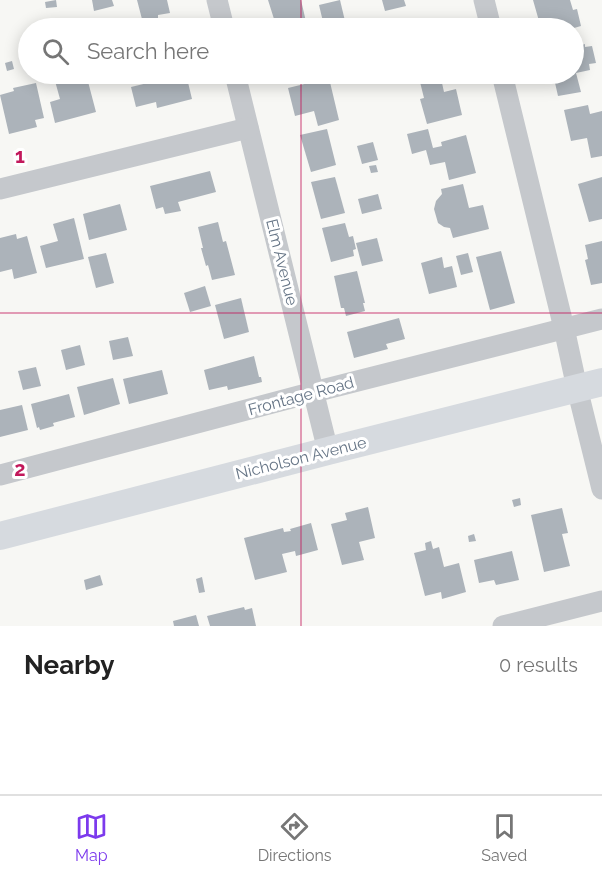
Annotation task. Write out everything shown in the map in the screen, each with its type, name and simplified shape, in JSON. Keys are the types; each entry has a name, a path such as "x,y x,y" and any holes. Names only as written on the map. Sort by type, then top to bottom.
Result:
{"main road":[{"name":"Nicholson Avenue","path":"0,536 589,385"}],"street":[{"path":"217,0 222,18"},
{"path":"484,0 488,18"},
{"name":"Elm Avenue","path":"237,84 328,451"},
{"path":"504,84 564,328 589,385 602,489"},
{"path":"0,189 248,128"},
{"name":"Frontage Road","path":"0,475 602,319"},
{"path":"503,626 602,601"}],"building":[{"path":"56,0 57,7 46,8 45,2"},
{"path":"92,0 112,0 114,6 94,11"},
{"path":"137,0 167,0 170,13 158,15 158,18 142,18"},
{"path":"268,0 301,0 305,18 274,18"},
{"path":"340,0 344,18 322,18 319,5"},
{"path":"382,0 404,0 406,6 385,11"},
{"path":"533,0 570,0 573,10 577,9 579,18 538,18"},
{"path":"584,44 585,47 592,46 596,63 589,64 590,70 584,71"},
{"path":"12,61 14,69 7,71 5,63"},
{"path":"36,84 44,118 35,120 37,127 9,134 0,95 14,91 13,88"},
{"path":"56,84 89,84 96,112 55,123 50,102 60,99"},
{"path":"144,84 188,84 192,99 157,108 156,102 136,107 131,87"},
{"path":"304,84 330,84 339,120 318,126 314,111 295,116 288,88"},
{"path":"420,84 442,84 444,92 456,89 462,115 427,124 420,99 424,98"},
{"path":"555,84 579,84 581,92 558,96"},
{"path":"588,105 590,114 602,111 602,156 591,158 587,138 571,141 564,110"},
{"path":"327,129 336,165 311,172 300,135"},
{"path":"428,129 433,148 442,146 441,142 466,135 476,173 449,180 445,162 430,165 426,150 412,154 407,134"},
{"path":"373,142 378,160 362,164 357,146"},
{"path":"376,165 378,172 371,173 369,166"},
{"path":"210,171 216,192 178,202 181,211 165,214 163,207 156,209 150,186"},
{"path":"335,177 345,213 321,219 311,182"},
{"path":"602,177 602,219 589,222 578,184"},
{"path":"463,184 469,208 483,205 489,229 453,238 450,228 438,223 434,209 436,201 442,194 441,189"},
{"path":"378,194 382,209 362,214 358,199"},
{"path":"120,204 127,230 89,240 83,214"},
{"path":"74,218 84,259 46,268 40,246 58,241 53,224"},
{"path":"218,222 223,242 226,241 235,275 212,280 201,248 203,248 198,227"},
{"path":"345,223 349,237 353,236 356,249 353,250 354,256 331,262 322,228"},
{"path":"16,234 17,239 27,236 37,273 14,279 12,269 0,272 0,238"},
{"path":"377,238 383,261 362,266 356,243"},
{"path":"602,241 602,283 591,285 585,260 588,259 585,245"},
{"path":"501,251 515,303 490,310 476,257"},
{"path":"106,253 114,283 96,288 88,257"},
{"path":"468,253 473,272 461,275 456,256"},
{"path":"442,257 444,268 452,266 457,287 429,294 421,263"},
{"path":"357,271 365,311 346,316 344,308 341,308 334,276"},
{"path":"205,286 211,306 190,312 184,293"},
{"path":"241,298 249,332 224,339 215,305"},
{"path":"399,318 405,339 386,344 388,349 354,358 347,332"},
{"path":"128,337 133,356 113,360 109,341"},
{"path":"80,345 85,365 66,370 61,350"},
{"path":"254,356 262,382 228,390 227,386 209,390 204,370"},
{"path":"36,367 41,386 23,390 18,371"},
{"path":"162,370 168,394 129,404 123,379"},
{"path":"113,378 120,404 84,415 77,387"},
{"path":"69,394 75,417 53,423 54,426 40,430 39,427 37,428 31,404"},
{"path":"22,405 28,430 0,437 0,410"},
{"path":"520,498 521,505 514,507 512,500"},
{"path":"368,507 375,538 359,542 364,560 342,565 331,524 347,520 345,513"},
{"path":"562,508 568,533 562,534 570,566 544,572 531,515"},
{"path":"311,523 318,550 296,556 295,551 282,554 287,572 255,580 244,538 283,528 284,532 291,531 290,529"},
{"path":"474,534 476,541 469,542 468,536"},
{"path":"431,541 433,549 439,547 444,567 459,563 466,592 442,599 441,592 425,596 414,553 426,550 425,543"},
{"path":"512,551 519,580 496,585 494,580 479,583 474,560"},
{"path":"100,575 103,585 86,590 84,580"},
{"path":"202,577 205,592 199,593 196,579"},
{"path":"244,607 245,610 252,608 256,626 210,626 207,616"},
{"path":"196,615 199,626 174,626 173,621"}]}
